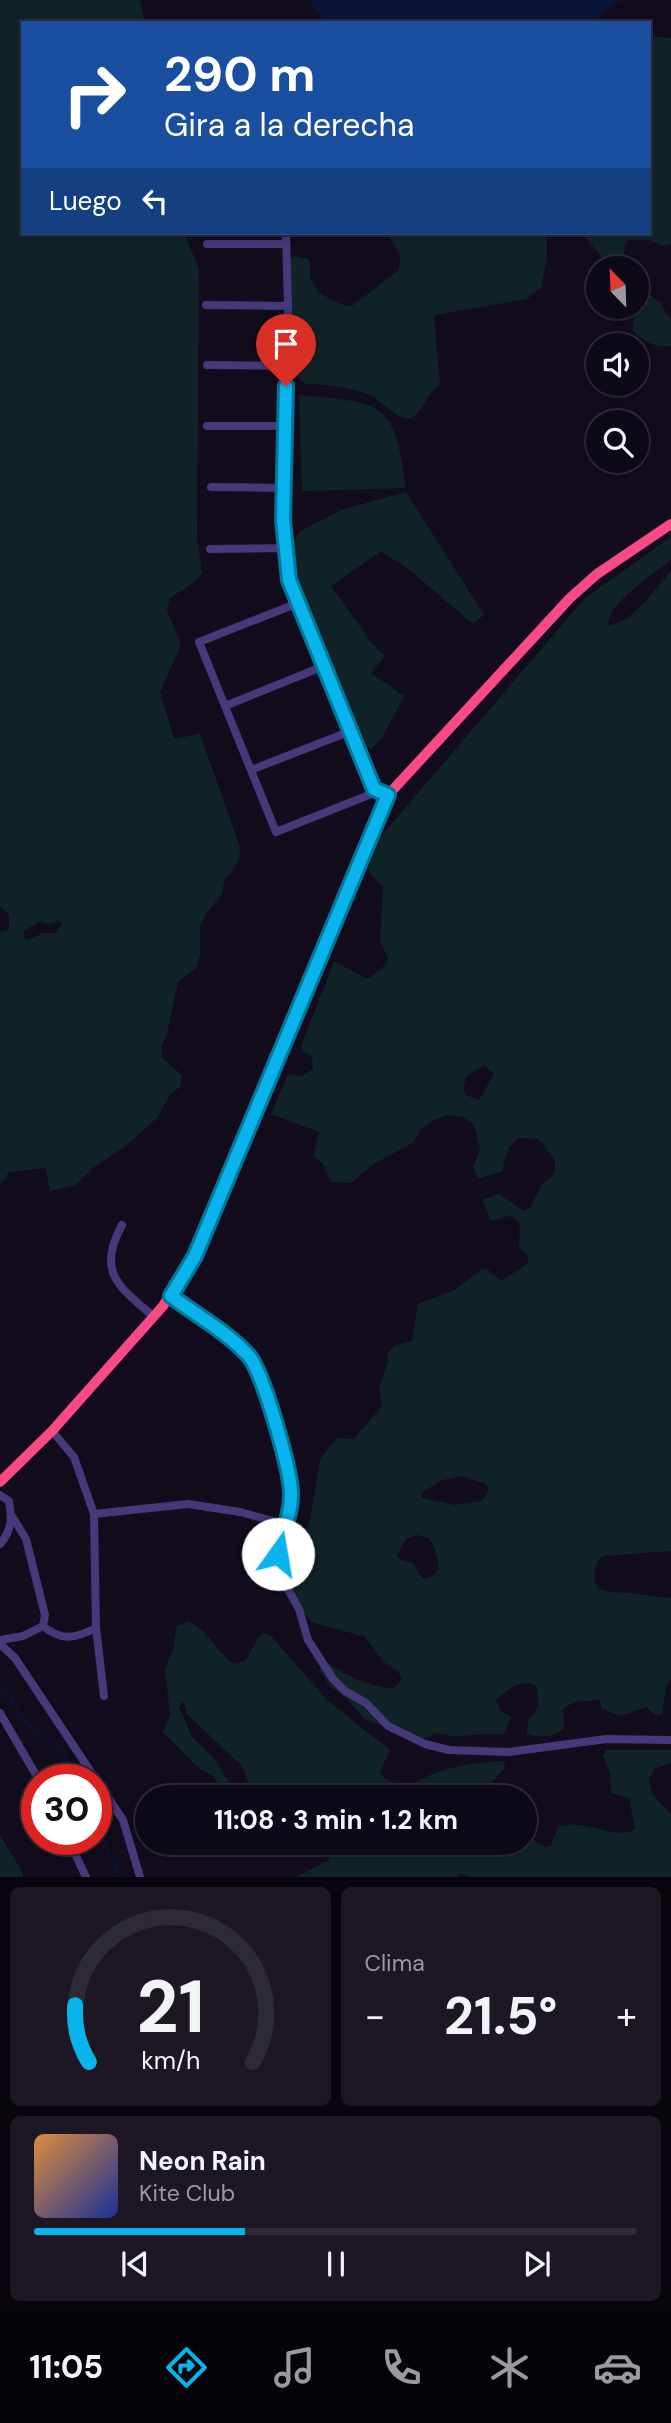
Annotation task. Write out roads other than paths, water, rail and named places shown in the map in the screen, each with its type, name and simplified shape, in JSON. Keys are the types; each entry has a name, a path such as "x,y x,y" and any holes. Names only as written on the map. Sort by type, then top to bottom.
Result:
{"highway":[{"path":"0,1482 52,1431 171,1296 195,1256 383,793 570,598 597,574 671,524"}],"street":[{"path":"286,235 288,306 284,488 289,580 374,789 383,793"},
{"path":"207,244 286,244"},
{"path":"206,304 288,306"},
{"path":"207,365 287,366"},
{"path":"207,426 285,426"},
{"path":"211,486 284,488"},
{"path":"210,549 286,548"},
{"path":"298,603 199,642 276,832 383,793"},
{"path":"225,706 324,666"},
{"path":"251,769 351,731"},
{"path":"122,1226 112,1243 110,1263 113,1279 153,1316"},
{"path":"171,1296 249,1356 259,1376 289,1477 289,1516 284,1524 278,1554 280,1575 299,1609 313,1649 333,1679 345,1691 357,1695 388,1726 406,1736 449,1751 509,1752 606,1739 671,1740"},
{"path":"52,1431 74,1457 94,1514 96,1628 104,1696"},
{"path":"0,1495 9,1501 12,1516 26,1539 37,1574 45,1615 43,1626"},
{"path":"94,1514 188,1504 240,1512 284,1524"},
{"path":"0,1544 9,1529 12,1516"},
{"path":"43,1626 53,1635 64,1638 78,1637 96,1628"},
{"path":"43,1626 23,1636 0,1642 15,1658 104,1787 123,1820 140,1877"},
{"path":"0,1713 30,1764"},
{"path":"76,1855 86,1877"}],"water":[{"path":"309,0 622,0 590,21 331,21 316,10"}],"waterway":[{"path":"0,1686 10,1695 22,1718 63,1753 68,1764"},
{"path":"110,1855 119,1877"}]}
